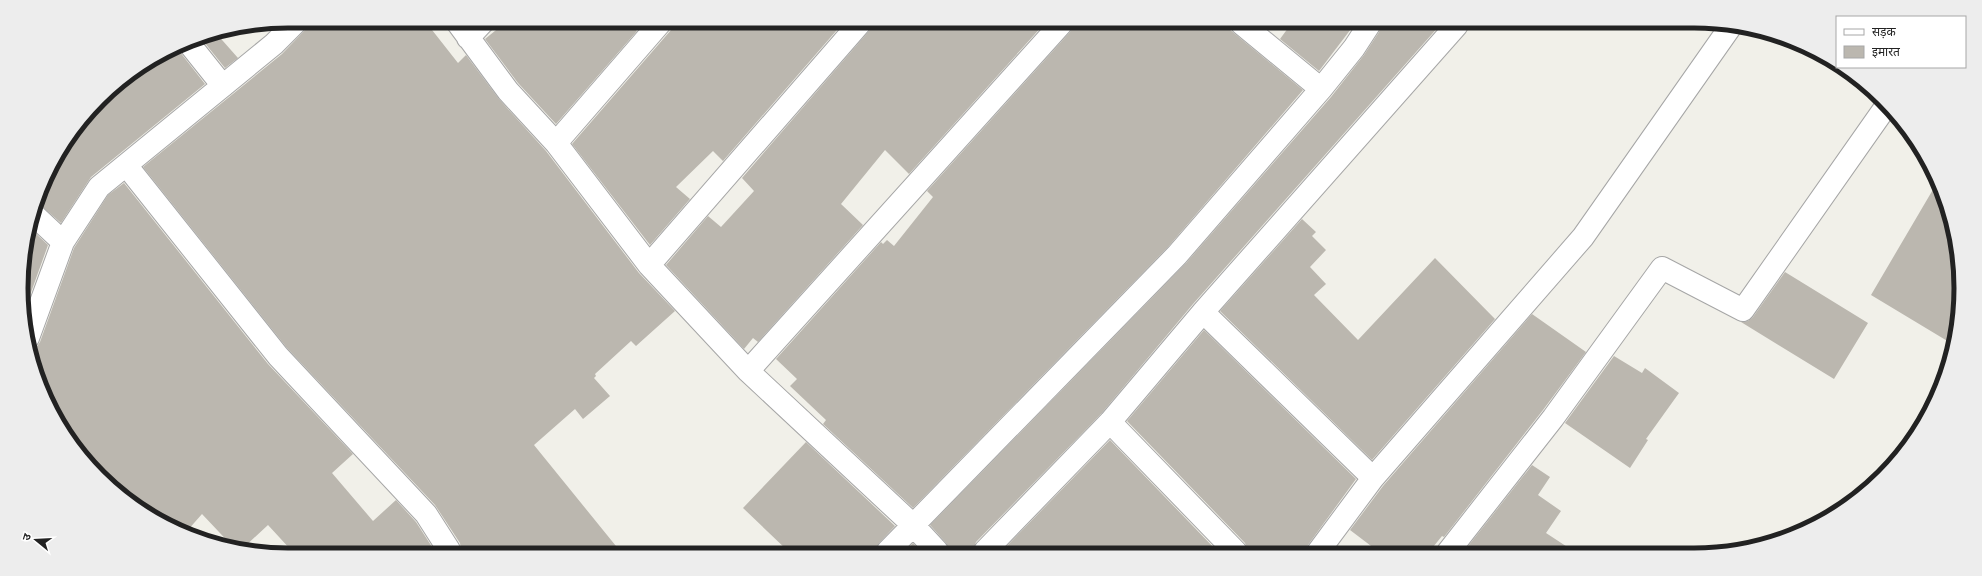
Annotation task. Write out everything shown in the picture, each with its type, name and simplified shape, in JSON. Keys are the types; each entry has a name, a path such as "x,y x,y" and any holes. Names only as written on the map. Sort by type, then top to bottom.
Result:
{"street":[{"path":"31,329 63,242 99,187 274,44 290,28"},
{"path":"556,143 656,28"},
{"path":"649,265 856,28"},
{"path":"748,371 1057,28"},
{"path":"1247,28 1321,89"},
{"path":"891,548 1177,255 1321,89 1354,48 1367,28"},
{"path":"988,548 1110,422 1203,312 1454,28"},
{"path":"462,30 508,91 556,143 649,265 748,371 913,525 934,548"},
{"path":"1321,548 1373,478 1583,237 1728,30"},
{"path":"192,47 223,86"},
{"path":"1451,548 1553,418 1662,268 1743,310 1883,110"},
{"path":"126,165 278,356 426,514 448,548"},
{"path":"38,218 63,242"},
{"path":"1203,312 1373,478"},
{"path":"1110,422 1232,548"}],"building":[{"path":"307,28 430,28 458,63 466,55 499,99 546,151 639,273 675,311 636,346 631,341 595,374 596,376 594,378 610,396 583,419 575,409 534,445 618,548 461,548 460,543 435,505 287,348 143,167 282,54"},
{"path":"499,28 634,28 637,31 556,124 518,83 485,39"},
{"path":"673,28 839,28 723,161 713,151 676,187 690,199 650,245 572,144"},
{"path":"870,28 1040,28 909,174 885,150 841,204 863,225 758,342 753,338 744,349 666,265 708,216 721,227 754,191 742,178"},
{"path":"1072,28 1228,28 1303,90 1168,247 913,508 823,424 826,420 790,386 797,379 776,359 881,242 883,244 887,240 894,246 933,197 927,191 1070,32"},
{"path":"1288,28 1352,28 1319,71 1280,39"},
{"path":"1380,28 1437,28 1193,304 1101,414 976,542 974,548 948,548 946,543 930,525 1186,263 1331,97 1364,55"},
{"path":"220,37 238,58 225,68 204,42"},
{"path":"180,52 205,84 91,177 61,223 41,206 55,173 72,144 104,104 144,72"},
{"path":"124,183 268,364 353,454 332,473 373,521 396,500 416,522 433,548 289,548 268,525 247,545 237,543 227,541 202,514 189,528 158,513 130,494 104,472 82,446 63,418 42,372 35,348 40,342 74,248 108,195"},
{"path":"1934,188 1945,221 1952,254 1954,288 1952,322 1948,342 1871,295"},
{"path":"1302,219 1316,232 1312,236 1326,250 1310,267 1326,284 1314,295 1358,340 1435,258 1495,319 1372,460 1220,311"},
{"path":"34,232 48,245 29,299 30,254"},
{"path":"1785,272 1868,323 1834,379 1741,322 1748,321 1753,317"},
{"path":"1532,314 1586,352 1543,410 1444,537 1442,536 1432,548 1374,548 1350,530 1383,486"},
{"path":"1204,330 1356,479 1307,548 1247,548 1245,543 1127,421"},
{"path":"1614,356 1642,373 1645,368 1679,393 1646,439 1648,440 1630,468 1565,423"},
{"path":"1110,440 1214,548 1005,548"},
{"path":"806,442 895,526 879,543 877,548 785,548 743,508"},
{"path":"1532,465 1550,477 1538,495 1561,511 1546,533 1569,548 1467,548"},
{"path":"913,543 917,548 908,548"}]}
